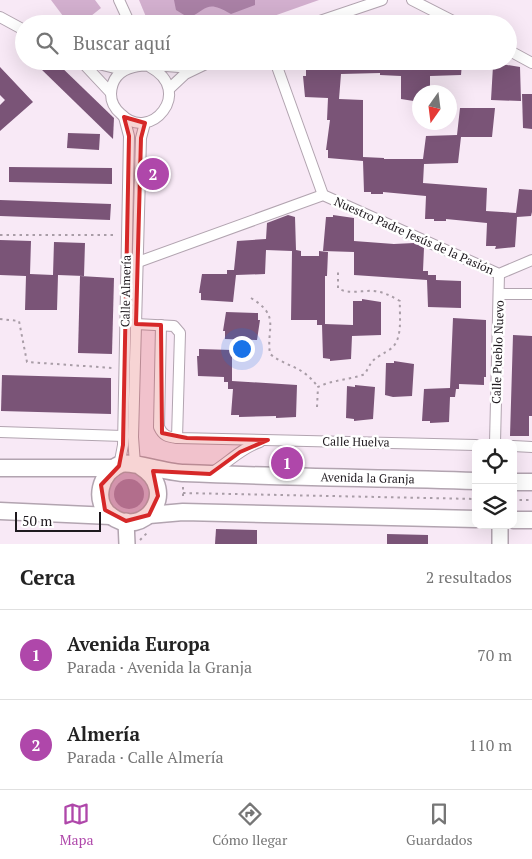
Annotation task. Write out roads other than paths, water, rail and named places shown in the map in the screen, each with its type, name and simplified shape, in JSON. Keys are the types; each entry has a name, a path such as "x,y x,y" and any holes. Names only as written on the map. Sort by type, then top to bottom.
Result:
{"main road":[{"name":"Avenida la Granja","path":"2,466 138,466 182,473 472,481"},
{"path":"138,466 153,477 158,488 158,502 149,515"},
{"path":"117,467 105,478 100,494 102,503 119,519"},
{"path":"517,482 532,482"},
{"path":"0,511 119,519 134,522 149,515 183,512 472,519"},
{"path":"517,520 532,520"}],"street":[{"path":"119,0 126,15"},
{"path":"338,15 382,0"},
{"path":"412,0 442,15"},
{"path":"0,17 15,25"},
{"path":"517,55 532,63"},
{"path":"89,70 111,93 116,109 124,117 138,123 145,123 162,113 168,105 168,89 165,79 157,70"},
{"path":"111,93 115,80 123,70"},
{"path":"168,89 192,70"},
{"name":"Nuestro Padre Jesús de la Pasión","path":"278,70 323,195"},
{"name":"Calle Almería","path":"117,467 123,436 129,136 124,117"},
{"name":"Calle Almería","path":"138,466 132,437 141,138 145,123"},
{"name":"Nuestro Padre Jesús de la Pasión","path":"138,262 323,195 499,274 532,260"},
{"path":"499,274 499,294"},
{"name":"Calle Pueblo Nuevo","path":"495,439 499,294 532,294"},
{"path":"136,324 162,325 174,326 180,333 177,438 168,437 162,433 159,426 162,325"},
{"path":"0,432 123,436"},
{"name":"Calle Huelva","path":"177,438 472,445"},
{"path":"210,474 246,448 268,440"},
{"path":"517,446 532,447"},
{"path":"119,519 127,544"},
{"path":"500,529 500,544"}],"place":[{"name":"Almería","path":"153,174"},
{"name":"Avenida Europa","path":"287,463"}]}
